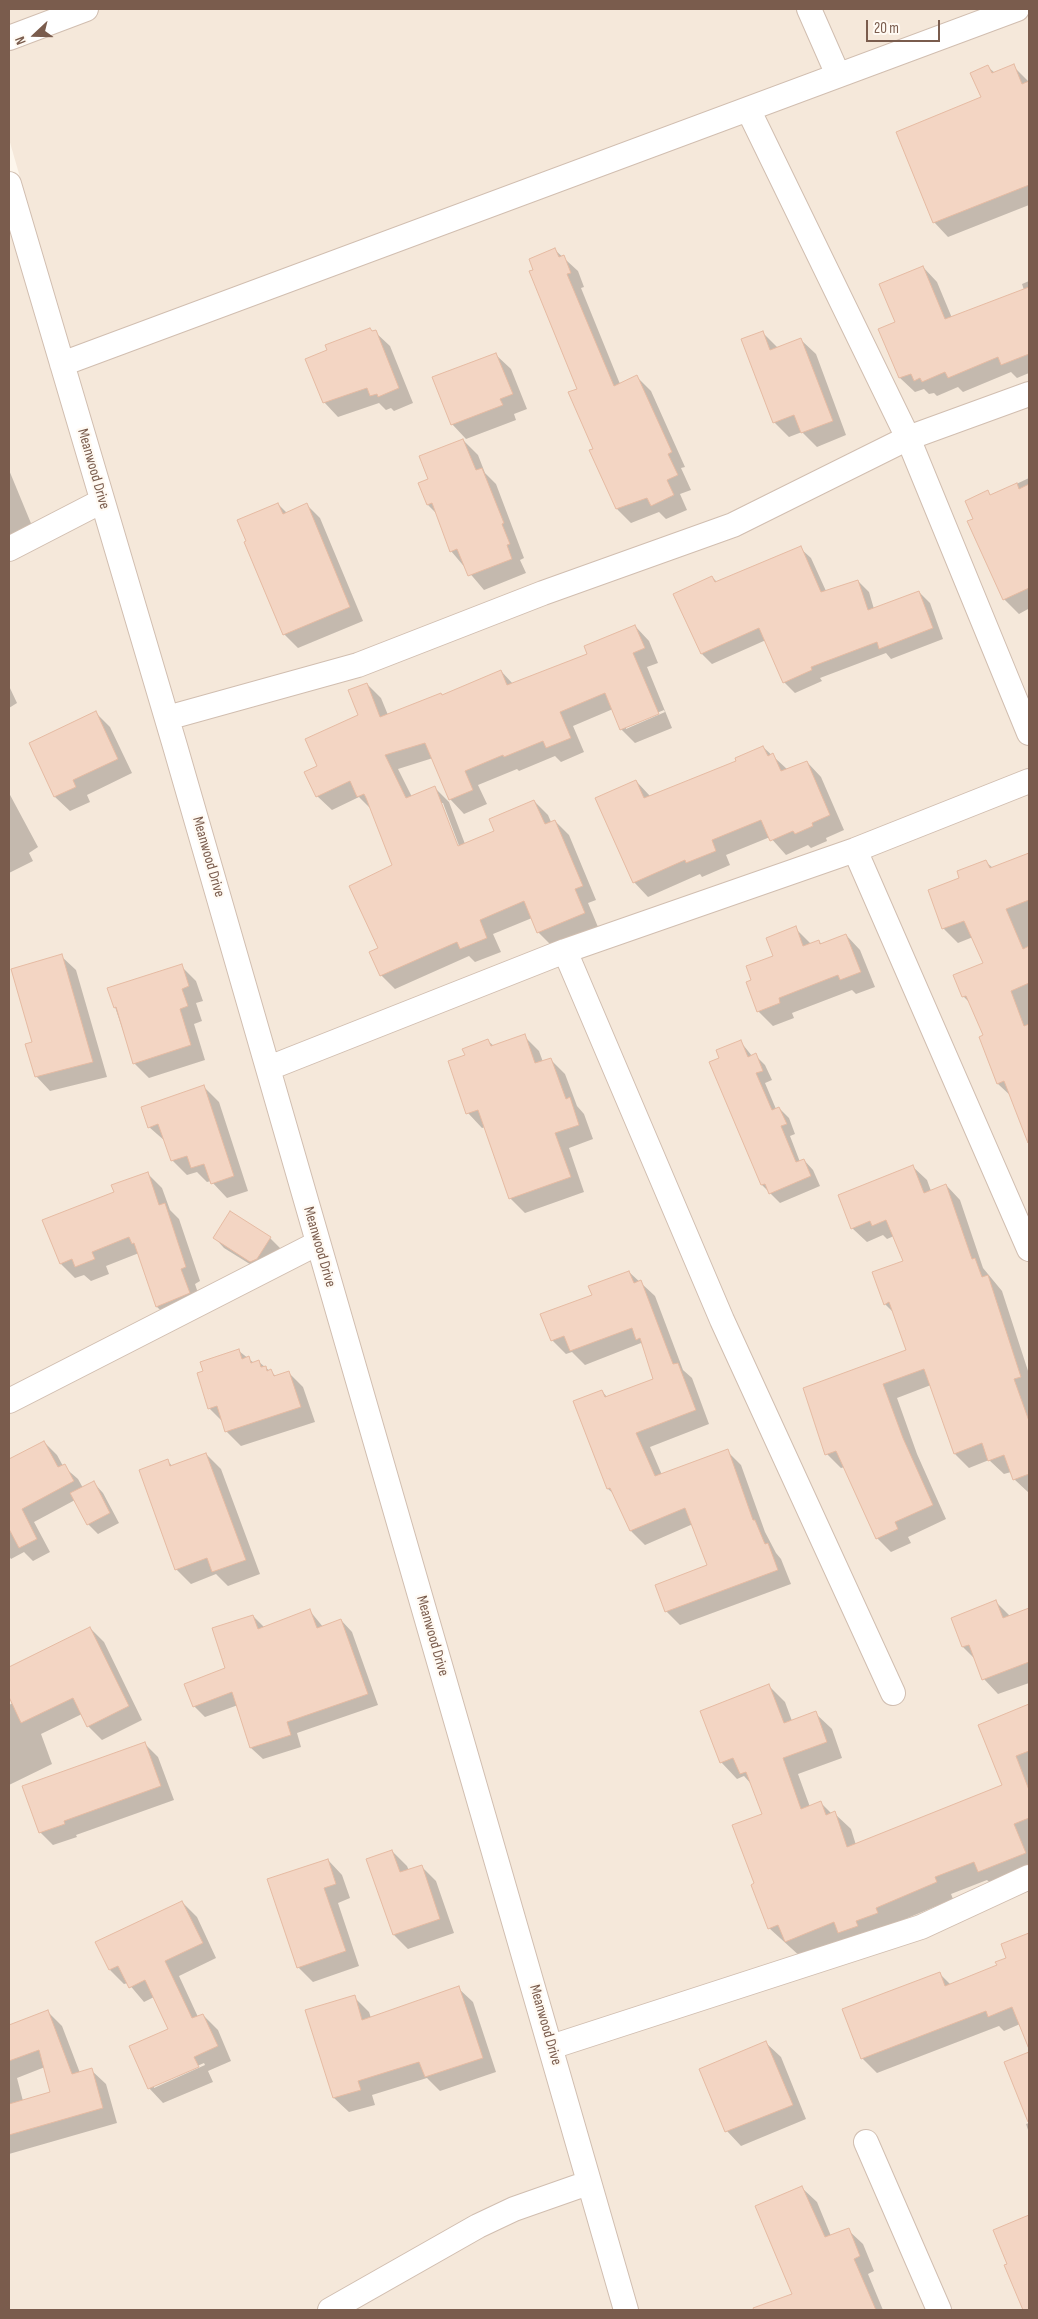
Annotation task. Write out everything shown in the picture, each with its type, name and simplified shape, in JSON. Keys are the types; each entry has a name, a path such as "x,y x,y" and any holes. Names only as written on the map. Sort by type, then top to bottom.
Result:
{"street":[{"path":"9,38 86,9"},
{"path":"809,9 838,75"},
{"path":"62,364 1017,9"},
{"path":"748,110 908,438 1029,734"},
{"name":"Meanwood Drive","path":"9,184 269,1068 318,1243 552,2047 588,2183 626,2310"},
{"path":"167,718 358,665 543,593 733,525 908,438 1029,394"},
{"path":"9,549 102,501"},
{"path":"269,1068 565,950 854,850 1029,781"},
{"path":"854,850 1029,1249"},
{"path":"565,950 722,1320 893,1693"},
{"path":"9,1401 318,1243"},
{"path":"552,2047 921,1927 1029,1877"},
{"path":"866,2142 939,2310"},
{"path":"330,2310 478,2226 514,2209 588,2183"}],"shaded area":[{"path":"9,9 1029,9 1029,2310 9,2310 9,185 534,1966 9,139"}],"building":[{"path":"1014,64 1022,84 1029,81 1029,185 933,223 896,132 981,97 970,73 988,65 992,73"},
{"path":"555,248 559,257 564,255 571,273 567,274 614,386 637,375 672,452 668,454 678,475 667,480 674,495 651,506 647,498 616,509 589,450 593,449 568,392 577,389 529,271 533,270 529,259"},
{"path":"923,266 945,319 1029,287 1029,354 1001,365 998,357 948,378 945,372 922,382 920,378 914,381 911,374 899,378 878,329 895,322 879,284"},
{"path":"370,328 372,331 376,330 399,388 378,397 377,394 370,396 367,388 323,403 305,359 327,350 325,345"},
{"path":"763,331 770,350 801,338 833,421 801,433 794,415 773,423 741,339"},
{"path":"496,353 513,394 500,399 503,405 451,425 432,377"},
{"path":"463,439 476,470 482,468 504,523 502,524 510,544 507,545 512,559 468,576 457,549 450,552 432,503 427,505 418,483 428,479 419,456"},
{"path":"1017,483 1019,489 1029,484 1029,588 1003,600 967,521 973,519 965,501 988,490 990,495"},
{"path":"278,503 283,514 307,503 350,607 283,635 244,542 246,541 237,520"},
{"path":"801,546 821,592 858,580 868,610 919,591 933,628 879,649 877,642 811,667 812,670 783,683 759,628 701,654 673,594 712,576 715,582"},
{"path":"635,625 645,648 633,653 659,714 620,730 605,693 560,712 571,738 546,748 543,741 465,771 473,790 449,800 425,743 385,755 406,798 435,786 458,846 494,831 489,819 534,800 545,824 555,820 583,886 575,889 585,913 537,933 524,901 480,920 487,938 460,949 457,942 380,976 369,952 378,948 349,886 392,865 364,794 357,797 350,781 316,797 304,772 317,766 305,739 358,715 348,690 367,683 380,717 441,693 442,695 501,670 507,685 587,654 584,646"},
{"path":"96,711 118,759 73,780 76,787 54,797 29,743"},
{"path":"763,746 768,756 773,753 781,771 807,761 830,815 812,823 813,826 795,834 793,831 770,841 761,820 712,840 716,851 686,863 685,860 633,883 595,798 636,780 644,798 736,761 735,758"},
{"path":"1029,853 1029,900 1006,909 1023,949 1029,946 1029,983 1011,991 1024,1026 1029,1024 1028,1143 1004,1081 997,1084 979,1037 983,1035 966,996 962,997 953,975 983,963 964,921 942,929 928,890 959,878 957,871 986,860 990,868"},
{"path":"796,926 803,946 819,940 820,944 846,934 861,972 840,980 838,975 779,998 780,1003 757,1012 746,982 751,980 746,966 773,956 766,938"},
{"path":"62,954 93,1062 35,1077 25,1044 32,1042 11,969"},
{"path":"182,964 189,986 182,989 188,1006 180,1009 191,1045 133,1064 116,1007 114,1008 107,988"},
{"path":"525,1034 535,1063 551,1058 566,1099 570,1097 579,1125 555,1133 571,1177 509,1199 478,1110 466,1114 448,1061 465,1055 462,1049 488,1039 491,1046"},
{"path":"741,1040 748,1057 756,1053 763,1071 756,1073 772,1110 779,1107 787,1124 781,1126 796,1162 804,1159 811,1176 769,1194 765,1184 761,1185 709,1062 719,1058 716,1050"},
{"path":"204,1085 234,1176 211,1184 204,1164 191,1168 187,1156 171,1161 158,1124 148,1128 141,1107"},
{"path":"913,1165 924,1193 946,1184 972,1259 975,1258 982,1277 988,1275 1021,1377 1014,1379 1029,1421 1029,1474 1013,1480 1004,1455 988,1461 982,1443 954,1454 924,1369 883,1384 903,1438 933,1505 895,1522 898,1529 876,1539 836,1451 825,1455 803,1388 906,1350 889,1302 884,1305 872,1272 903,1261 886,1220 872,1226 870,1221 851,1229 838,1195"},
{"path":"148,1172 159,1205 165,1203 186,1267 181,1269 190,1293 156,1307 134,1243 132,1244 129,1237 92,1252 95,1259 75,1267 72,1259 60,1264 42,1220 114,1192 111,1185"},
{"path":"230,1211 271,1237 257,1259 250,1262 213,1238"},
{"path":"629,1271 634,1283 641,1280 673,1364 678,1363 696,1410 636,1433 655,1476 728,1449 753,1520 755,1520 765,1544 768,1543 778,1570 665,1612 655,1585 707,1565 685,1508 630,1531 610,1488 607,1489 573,1401 602,1390 605,1397 653,1379 640,1338 636,1340 632,1328 570,1351 564,1336 551,1341 540,1314 592,1295 588,1286"},
{"path":"239,1349 242,1359 249,1356 251,1363 259,1360 261,1367 266,1366 267,1371 271,1369 274,1376 289,1371 301,1407 225,1432 217,1406 208,1409 197,1373 203,1371 200,1362"},
{"path":"44,1441 58,1467 65,1464 74,1481 22,1509 37,1539 19,1548 9,1529 9,1459"},
{"path":"206,1453 246,1560 212,1572 207,1558 175,1570 139,1470 168,1459 170,1466"},
{"path":"94,1481 110,1513 87,1525 70,1493"},
{"path":"996,1600 1003,1618 1029,1608 1029,1662 982,1680 969,1645 962,1647 951,1618"},
{"path":"310,1609 317,1628 341,1619 368,1694 287,1722 291,1735 250,1748 232,1692 193,1707 184,1684 225,1668 212,1628 253,1615 258,1629"},
{"path":"90,1627 129,1706 87,1727 73,1698 21,1723 9,1697 9,1667"},
{"path":"769,1684 784,1723 816,1711 827,1742 783,1758 801,1809 821,1801 826,1815 835,1811 847,1847 1002,1785 978,1725 1029,1704 1029,1751 1016,1756 1029,1790 1029,1818 1014,1824 1026,1853 978,1872 974,1862 935,1877 937,1882 876,1908 878,1913 856,1921 858,1926 838,1933 834,1922 785,1942 778,1925 768,1929 751,1885 754,1883 732,1825 762,1814 746,1772 740,1774 733,1758 720,1763 700,1711"},
{"path":"145,1742 161,1786 64,1821 65,1824 39,1833 22,1786"},
{"path":"392,1850 400,1872 422,1865 440,1919 393,1935 366,1859"},
{"path":"328,1859 336,1884 324,1888 346,1951 297,1968 267,1879"},
{"path":"182,1901 203,1943 165,1961 192,2018 203,2014 218,2046 194,2057 199,2067 148,2089 129,2046 168,2029 145,1980 129,1988 118,1966 109,1970 95,1942"},
{"path":"1029,1933 1029,2049 1012,2007 988,2017 986,2011 861,2059 842,2009 940,1972 945,1986 997,1965 995,1962 1006,1958 1001,1944"},
{"path":"459,1986 483,2058 425,2077 419,2062 358,2081 361,2090 333,2098 305,2010 355,1995 362,2020"},
{"path":"48,2010 72,2074 92,2068 103,2108 9,2135 9,2104 50,2092 39,2050 9,2061 9,2025"},
{"path":"766,2041 793,2105 725,2132 699,2069"},
{"path":"1029,2052 1029,2122 1028,2122 1004,2062"},
{"path":"802,2186 825,2237 849,2228 860,2256 854,2259 876,2310 754,2310 753,2308 792,2294 755,2206"},
{"path":"1029,2215 1029,2310 1023,2310 1004,2265 1007,2264 993,2230"}]}
